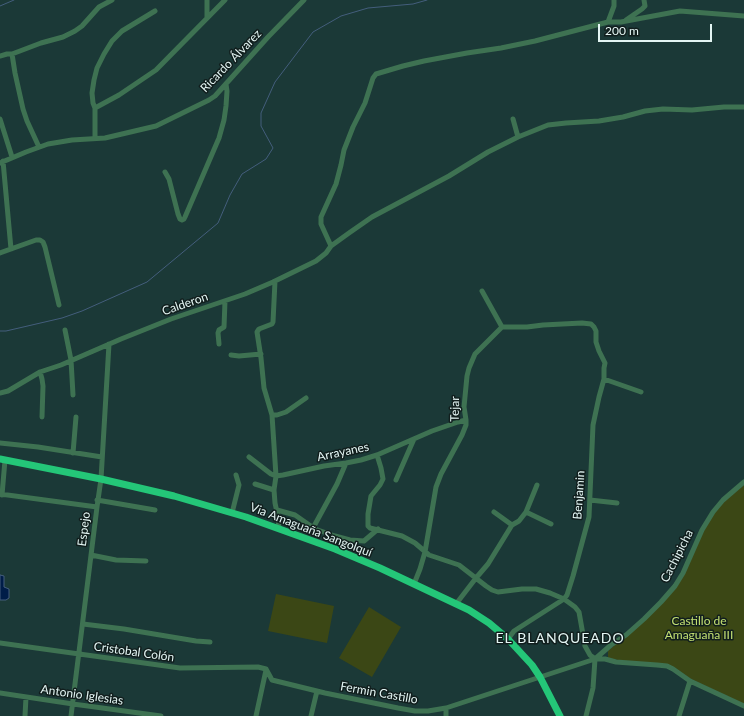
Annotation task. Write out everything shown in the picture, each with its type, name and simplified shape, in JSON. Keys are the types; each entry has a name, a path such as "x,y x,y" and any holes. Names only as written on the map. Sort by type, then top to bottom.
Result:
{"highway":[{"name":"Via Amaguaña Sangolquí","path":"3,460 101,479 174,496 246,517 335,549 414,584 469,610 489,623 508,639 532,665 560,716"}],"street":[{"path":"0,56 12,54 41,43 63,37 75,31 82,26 99,7 112,0"},
{"path":"207,0 207,17"},
{"path":"94,108 119,95 156,70 225,0"},
{"name":"Ricardo Álvarez","path":"2,162 48,144 72,140 105,138 156,126 212,99 304,0"},
{"path":"608,22 614,6 614,0"},
{"path":"621,22 642,9 645,6 644,0"},
{"path":"94,138 94,108 92,93 97,68 112,41 122,31 155,11"},
{"path":"331,246 321,224 321,217 336,184 344,150 365,103 373,78 376,74 424,61 535,41 608,22 621,22 680,11 744,16"},
{"path":"12,54 23,108 27,121 39,147"},
{"path":"166,172 168,174 178,214 182,220 185,217 220,134 226,106 226,84"},
{"name":"Calderon","path":"0,394 8,391 40,372 172,319 225,301 275,281 316,261 326,254 331,246 372,217 438,183 488,152 518,137 548,125 599,121 645,111 663,109 692,110 744,107"},
{"path":"0,119 12,157"},
{"path":"513,119 518,137"},
{"path":"2,162 11,250"},
{"path":"0,253 36,240 43,242 59,305"},
{"path":"275,281 273,322 272,324 257,331 264,388 272,415 276,476 274,490 279,529"},
{"path":"482,291 502,328"},
{"path":"219,344 218,333 219,330 224,327 225,301"},
{"name":"Benjamin","path":"502,328 582,323 591,324 594,327 598,346 605,363 604,379 593,425 589,517 573,576 567,595 564,599"},
{"name":"Tejar","path":"414,584 425,552 436,487 466,425 465,402 469,368 475,354 502,328"},
{"path":"65,330 71,360 73,395"},
{"name":"Espejo","path":"71,716 96,508 101,479 109,344"},
{"path":"231,355 239,356 261,354"},
{"path":"40,372 43,386 42,417"},
{"path":"604,379 641,392"},
{"path":"272,415 286,412 306,398"},
{"path":"73,453 76,417"},
{"name":"Arrayanes","path":"276,476 283,476 324,466 346,463 377,455 445,426 466,420"},
{"path":"396,480 414,439"},
{"path":"0,443 38,447 102,457"},
{"path":"377,455 383,479 371,496 367,524 370,528 402,536 415,543 432,557 459,565 492,590 498,592 536,589 564,599 579,612 585,646 587,651 595,659 666,666 690,681 730,701 744,706"},
{"path":"249,458 276,476"},
{"path":"3,460 1,495 96,508"},
{"path":"313,528 337,484 346,463"},
{"path":"232,513 239,485 236,475"},
{"name":"Cachipicha","path":"540,678 595,659 644,619 661,602 683,573 702,530 713,512 723,500 744,482"},
{"path":"255,484 274,490"},
{"path":"456,604 488,564 512,525 519,521 526,512 537,485"},
{"path":"98,500 155,510"},
{"path":"590,500 618,503"},
{"path":"277,510 295,515 313,528 350,540 366,540 378,530"},
{"path":"494,512 512,525"},
{"path":"526,512 551,524"},
{"path":"91,556 116,560 146,561"},
{"path":"508,639 514,631 564,599"},
{"path":"83,624 210,642"},
{"name":"Cristobal Colón","path":"0,643 180,668 258,667 266,669"},
{"path":"586,716 593,688 595,659"},
{"path":"256,716 266,669"},
{"path":"266,669 272,680"},
{"name":"Fermin Castillo","path":"265,679 414,711 428,711 446,708 540,678"},
{"path":"679,716 690,681"},
{"path":"311,716 317,691"},
{"name":"Antonio Iglesias","path":"0,693 161,716"},
{"path":"25,716 26,697"},
{"path":"446,708 446,716"}],"green space":[{"name":"Castillo de Amaguaña III","path":"744,485 744,704 691,679 675,668 608,658 608,651 628,634 676,586 703,530 714,513 724,501"},
{"path":"276,594 334,606 327,643 268,631"},
{"path":"369,607 401,627 372,677 339,658"}],"water":[{"path":"0,575 4,576 4,587 9,589 9,598 6,600 0,600"}],"waterway":[{"path":"0,6 14,0"},
{"path":"0,331 6,331 62,318 82,311 147,282 218,223 230,195 242,174 266,159 273,148 261,126 261,113 275,82 313,32 341,16 368,8 413,4 427,0"}],"district":[{"name":"EL BLANQUEADO","path":"560,638"}]}
